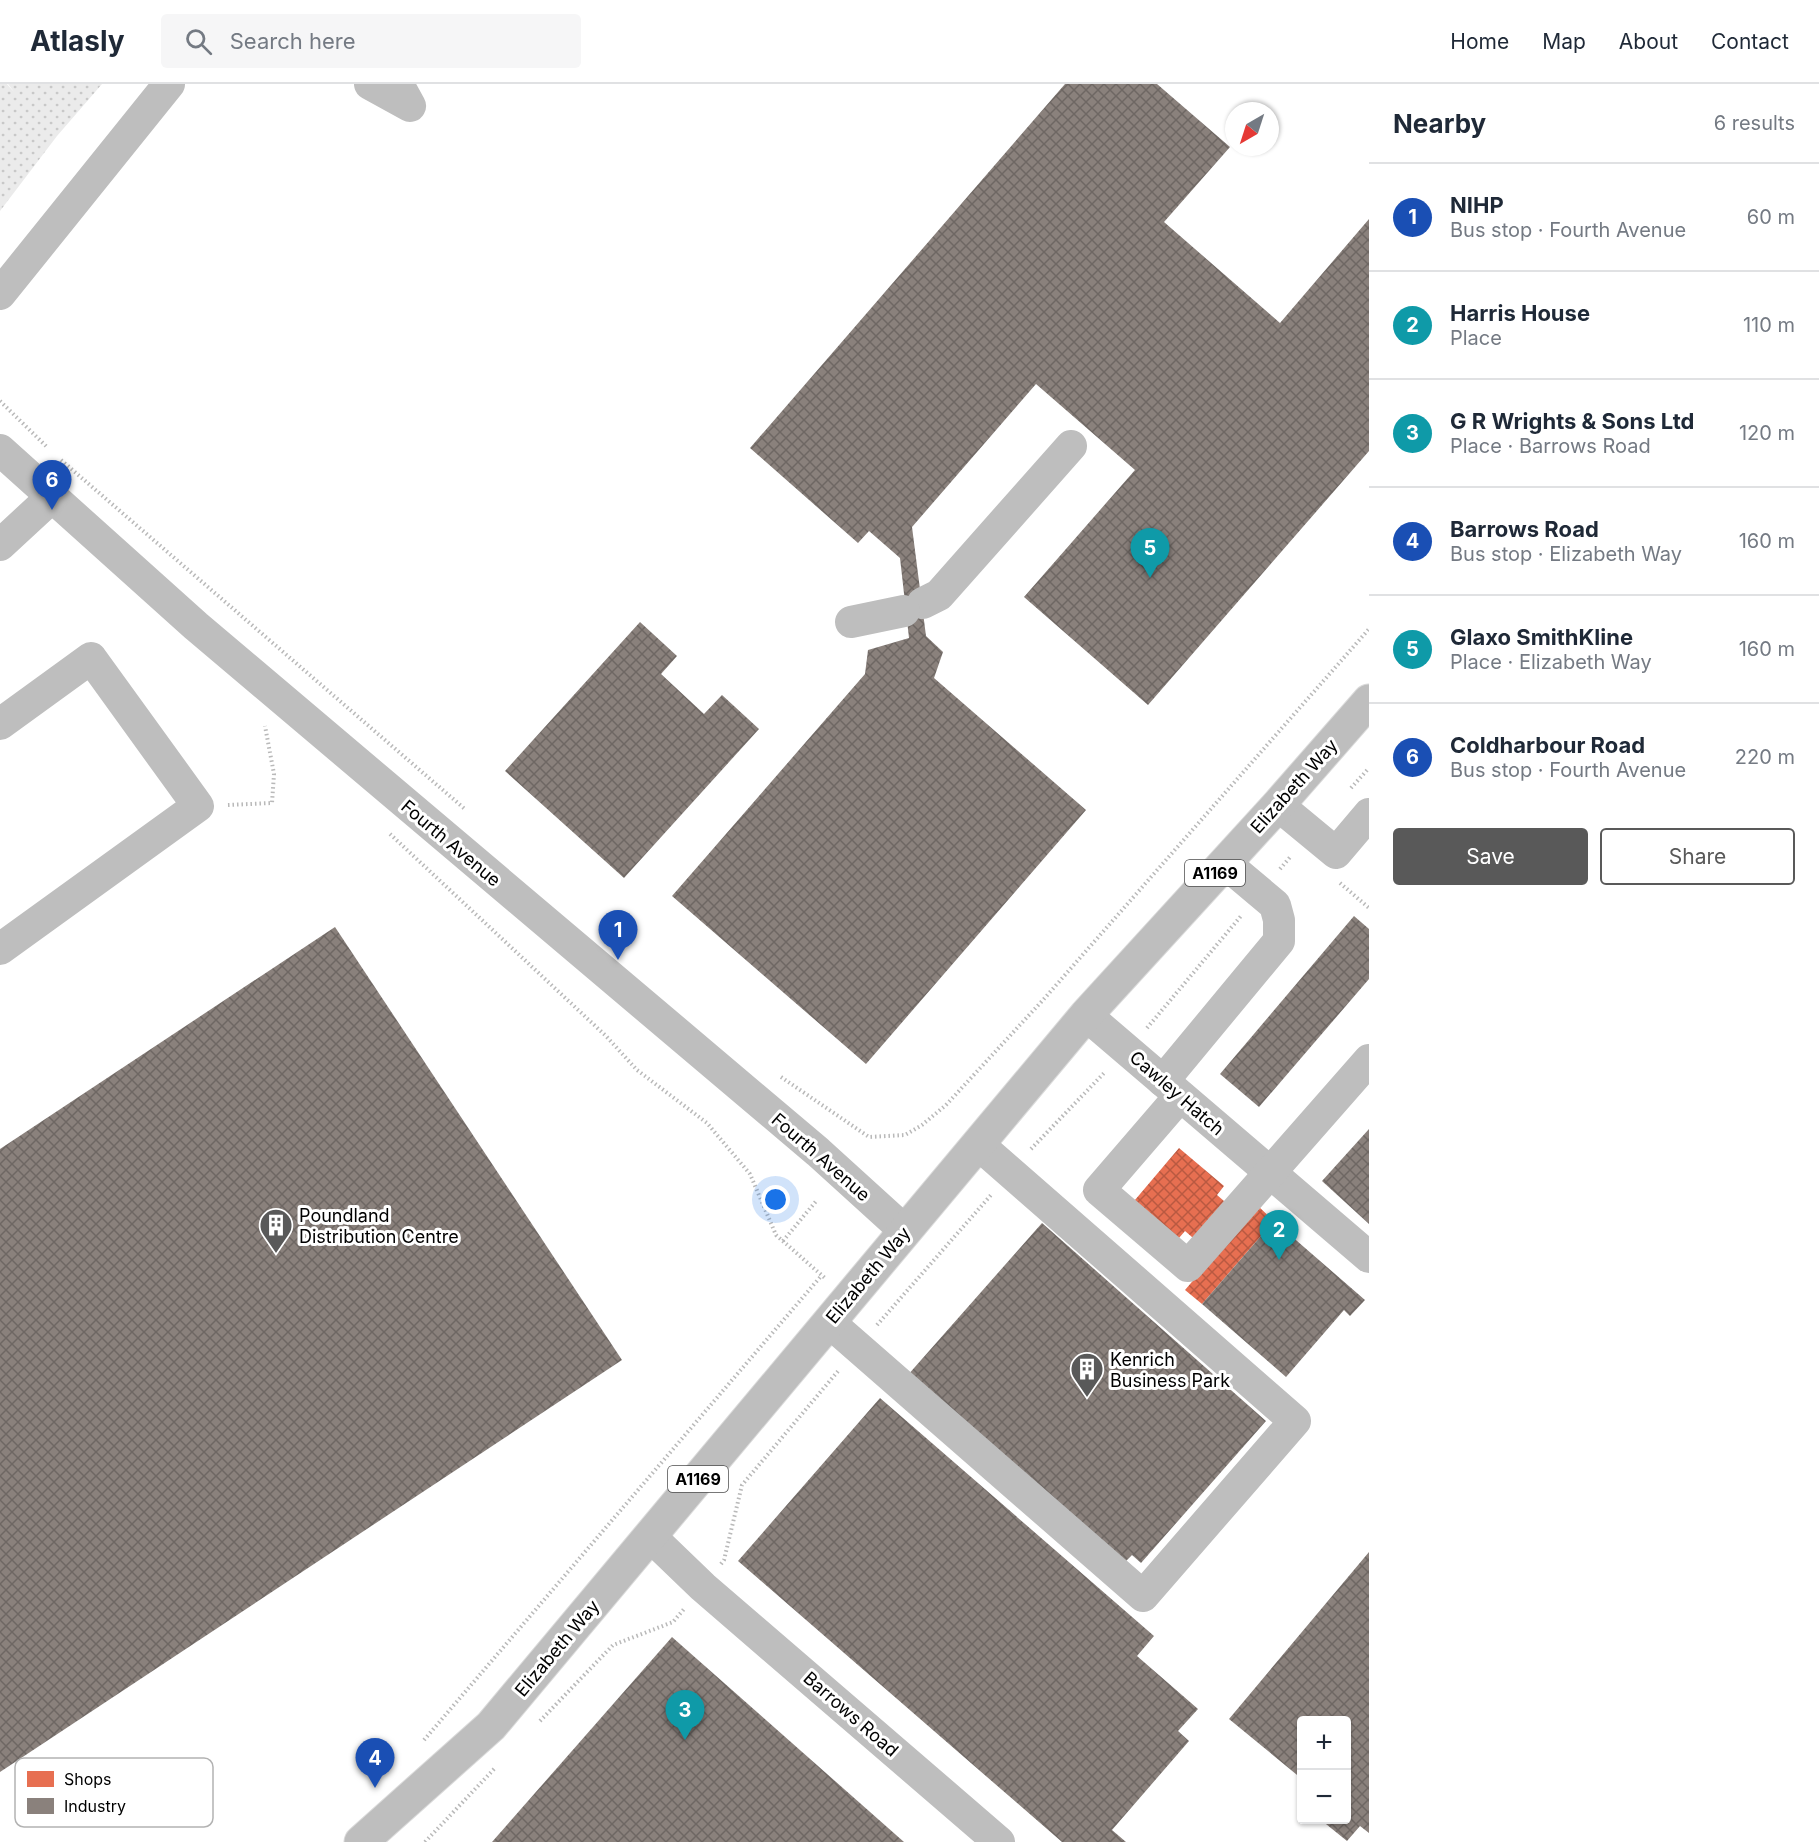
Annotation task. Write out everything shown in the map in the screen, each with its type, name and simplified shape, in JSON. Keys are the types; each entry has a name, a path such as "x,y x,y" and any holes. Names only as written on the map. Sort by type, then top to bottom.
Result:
{"main road":[{"name":"Elizabeth Way","path":"362,1842 491,1726 1086,1015 1369,701"}],"street":[{"path":"0,294 169,84"},
{"path":"370,84 410,106 398,84"},
{"path":"851,622 914,607 939,594 1071,446"},
{"name":"Fourth Avenue","path":"0,450 196,626 818,1152 905,1231"},
{"path":"0,544 53,496"},
{"path":"0,724 91,658 198,806 0,949"},
{"path":"1278,804 1336,853 1369,814"},
{"path":"1225,863 1275,905 1279,920 1279,941 1099,1190 1188,1266 1369,1060"},
{"name":"Cawley Hatch","path":"1086,1015 1369,1257"},
{"path":"829,1322 1143,1596 1295,1421 978,1144"},
{"name":"Barrows Road","path":"650,1536 703,1587 999,1842"}],"path":[{"path":"0,401 49,449"},
{"path":"58,457 470,813"},
{"path":"776,1074 869,1137 904,1135 922,1125 946,1105 1043,1000 1369,629"},
{"path":"198,806 272,803 274,774 265,726 270,729"},
{"path":"388,833 606,1036 637,1070 707,1123 750,1174 776,1235 822,1275 420,1745"},
{"path":"783,1241 817,1200"}],"shaded area":[{"path":"0,84 7,84 14,92 8,84 102,84 57,136 0,211"}],"building: Shops":[{"path":"1179,1148 1224,1186 1217,1195 1246,1220 1258,1206 1274,1221 1202,1304 1185,1290 1214,1256 1185,1231 1173,1245 1129,1207"}],"building: Industry":[{"path":"1065,84 1157,84 1225,143 1225,153 1164,222 1280,323 1369,219 1369,451 1148,705 1024,597 1135,470 1036,384 912,527 926,636 943,652 934,678 1086,810 866,1064 672,896 865,674 868,650 909,638 900,558 869,531 858,543 750,448"},
{"path":"640,622 677,656 661,674 704,714 722,695 759,729 624,878 505,771"},
{"path":"1354,916 1369,929 1369,979 1259,1107 1220,1074"},
{"name":"Poundland Distribution Centre","path":"335,927 622,1360 21,1758 15,1758 15,1762 0,1772 0,1149"},
{"path":"1369,1129 1369,1224 1322,1181"},
{"path":"1274,1221 1365,1300 1350,1316 1344,1310 1286,1377 1202,1304"},
{"name":"Kenrich Business Park","path":"1042,1223 1266,1421 1141,1563 1132,1555 1123,1564 907,1376"},
{"path":"880,1398 1154,1636 1137,1656 1198,1709 1178,1731 1189,1741 1112,1830 1126,1842 1062,1842 738,1561"},
{"path":"1369,1552 1369,1833 1360,1826 1347,1841 1326,1824 1351,1824 1351,1716 1297,1716 1297,1775 1229,1719"},
{"path":"672,1637 904,1842 492,1842"}],"place":[{"name":"Coldharbour Road","path":"52,510"},
{"name":"Glaxo SmithKline","path":"1150,578"},
{"name":"NIHP","path":"618,960"},
{"name":"Poundland Distribution Centre","path":"276,1254"},
{"name":"Harris House","path":"1279,1260"},
{"name":"Kenrich Business Park","path":"1087,1398"},
{"name":"G R Wrights & Sons Ltd","path":"685,1740"},
{"name":"Barrows Road","path":"375,1788"}]}
